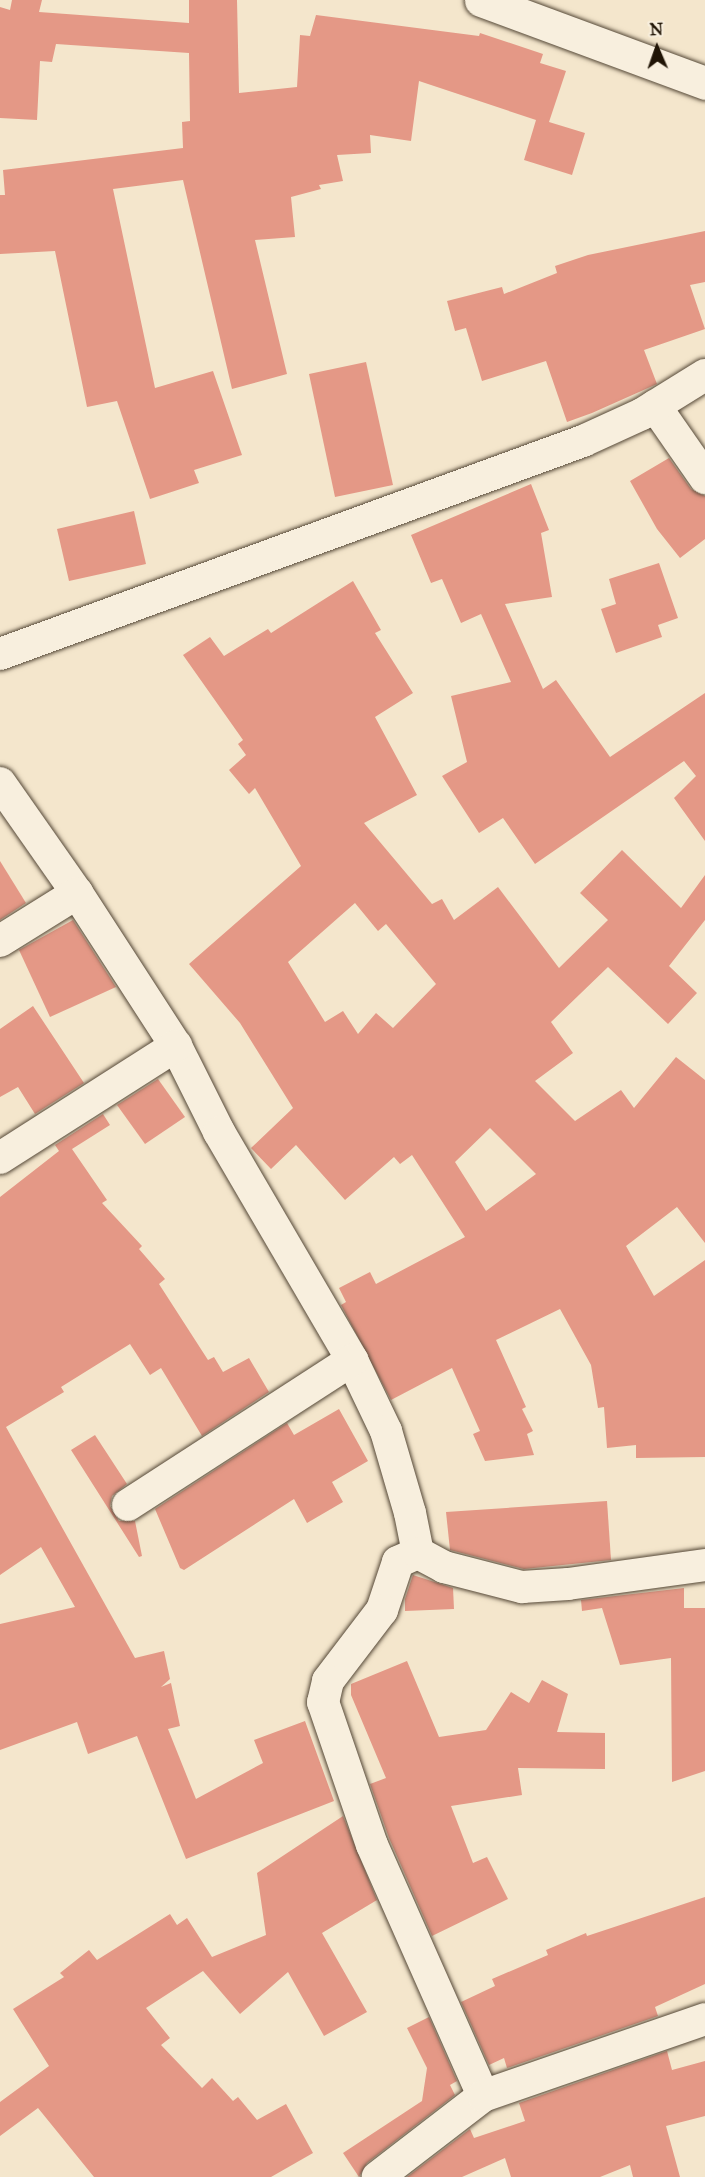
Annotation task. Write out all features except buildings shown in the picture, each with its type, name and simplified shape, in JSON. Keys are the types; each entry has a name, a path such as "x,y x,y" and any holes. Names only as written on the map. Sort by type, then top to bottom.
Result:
{"street":[{"path":"493,2 705,83"},
{"path":"0,654 561,449 655,406 705,375"},
{"path":"655,406 705,478"},
{"path":"0,783 77,893 176,1046 219,1132 352,1360 386,1431 418,1553 444,1567 522,1587 568,1584 705,1565"},
{"path":"0,941 77,893"},
{"path":"0,1158 176,1046"},
{"path":"128,1505 352,1360"},
{"path":"418,1553 398,1562 382,1610 328,1681 323,1702 372,1845 483,2096"},
{"path":"378,2177 483,2096 705,2019"}]}
